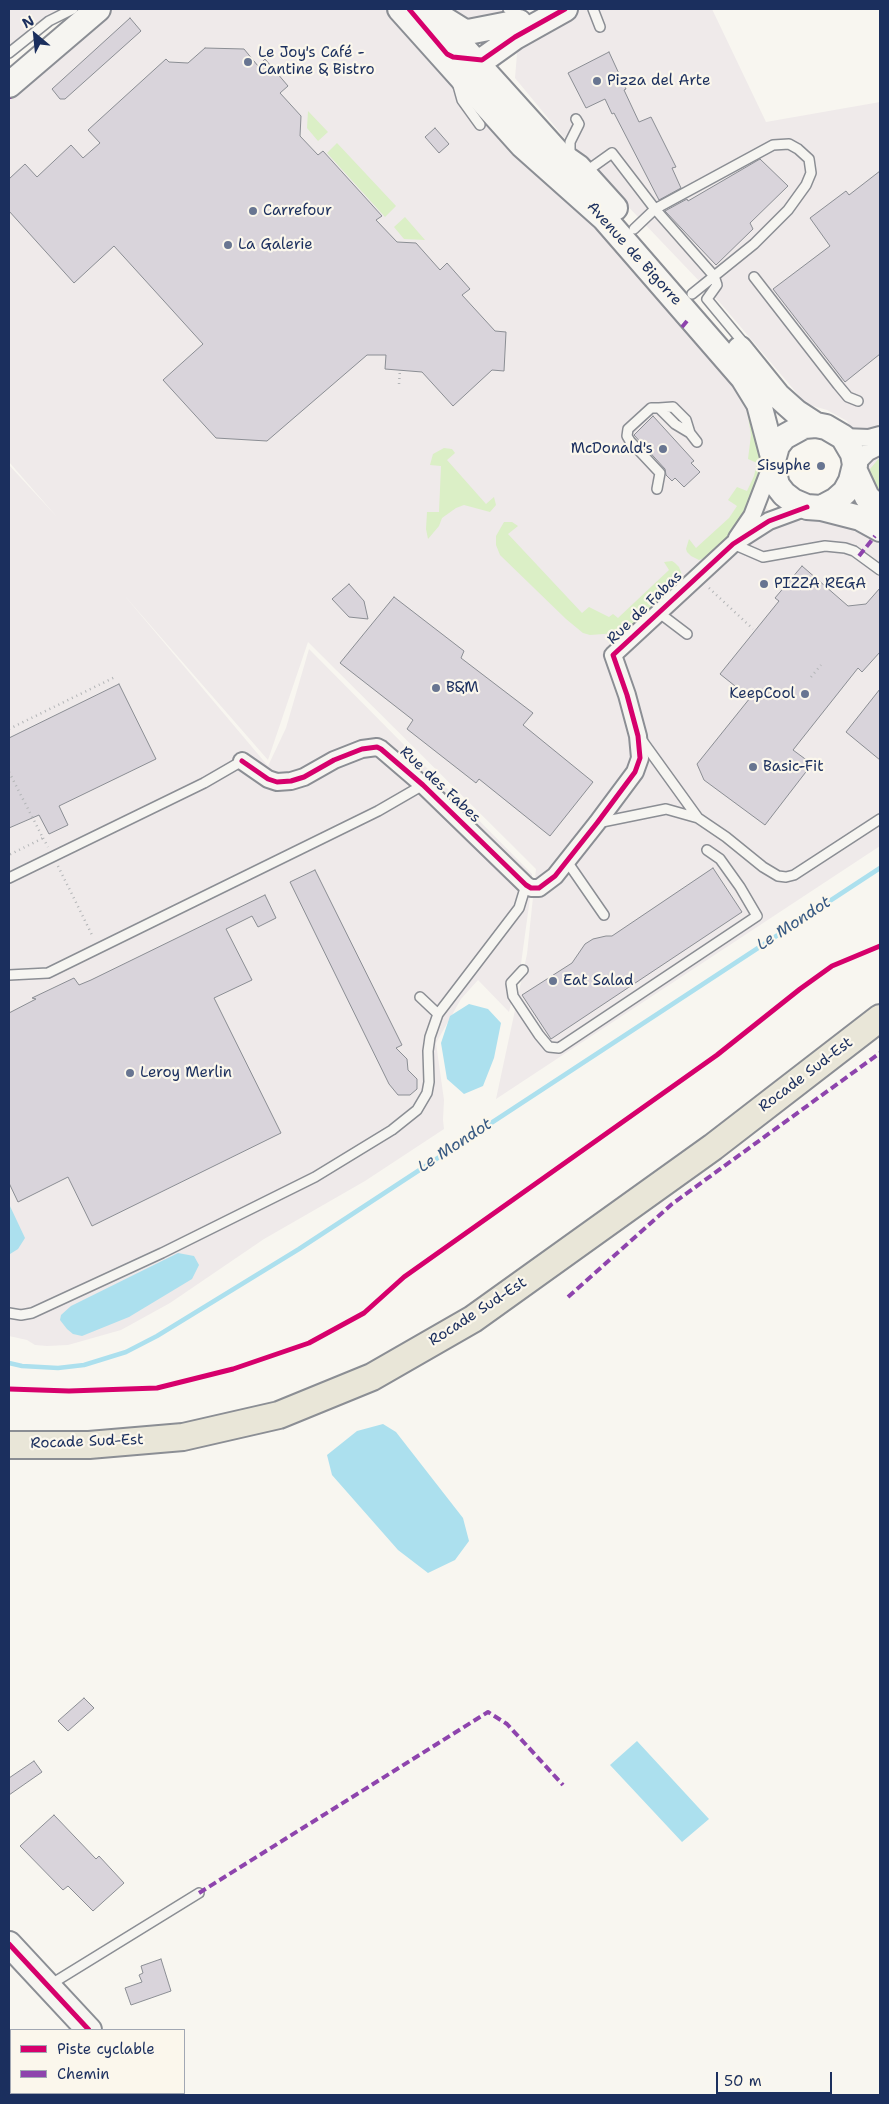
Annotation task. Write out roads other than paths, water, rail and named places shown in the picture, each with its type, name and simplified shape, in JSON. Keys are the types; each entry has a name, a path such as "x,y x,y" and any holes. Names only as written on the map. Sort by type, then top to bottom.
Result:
{"main road":[{"path":"9,64 74,9"},
{"path":"9,85 98,9"},
{"name":"Avenue de Bigorre","path":"400,9 465,61 573,162 692,294 753,364 778,396 796,412 816,425"},
{"path":"465,61 482,60 565,9"},
{"path":"423,10 468,32 524,15"},
{"name":"Avenue de Bigorre","path":"423,10 465,61 522,145 604,218 743,378 759,404 773,460"},
{"path":"465,61 475,44 524,15"},
{"path":"504,45 504,76 507,83 573,162"},
{"path":"814,507 836,500 845,492 851,481 854,467 853,454 843,437 826,427 816,425 804,426 784,437 778,446 773,460 773,475 777,485 793,501 814,507 860,518 880,529"},
{"path":"854,467 868,497 880,509"},
{"name":"Rocade Sud-Est","path":"9,1445 89,1445 183,1437 280,1415 372,1378 473,1320 712,1147 880,1018"},
{"path":"9,1944 88,2029"}],"street":[{"path":"843,437 869,438 880,435"},
{"path":"854,467 868,452 880,446"},
{"name":"Rue de Fabas","path":"733,544 752,516 773,460"},
{"name":"Rue de Fabas","path":"526,885 531,888 539,888 555,876 635,772 640,758 638,736 613,655 733,544 769,522 814,507"},
{"name":"Rue des Fabes","path":"242,761 268,780 277,782 291,781 304,777 362,749 376,747 386,751 526,885"}],"lane":[{"path":"9,53 49,21 74,9"},
{"path":"593,9 600,27"},
{"path":"465,61 462,100 480,125"},
{"path":"576,119 579,124 570,142 573,162 612,153 654,209 714,276 717,285 707,299 745,344 753,364"},
{"path":"634,229 654,209 773,145 789,144 809,159 811,173 806,185 788,210 754,244 692,294"},
{"path":"754,277 838,386 848,396 858,401"},
{"path":"657,489 660,473 627,436 628,430 651,408 659,408 675,424 690,433 697,442"},
{"path":"733,544 763,557 825,546 844,548 854,551 880,570"},
{"path":"658,612 687,634"},
{"path":"638,736 698,818"},
{"path":"9,878 204,782 242,761"},
{"path":"9,975 48,973 370,815 422,785"},
{"path":"597,823 666,809 698,818 726,837 763,867 778,876 786,878 794,875 880,819"},
{"path":"523,970 511,982 513,996 549,1047 559,1048 757,916 740,887 720,859 707,850"},
{"path":"566,860 604,915"},
{"path":"9,1313 21,1315 32,1313 162,1253 315,1177 392,1130 417,1110 427,1093 429,1082 428,1051 430,1037 438,1014 519,908 526,885"},
{"path":"420,997 438,1014"},
{"path":"48,1986 199,1893"}],"water":[{"path":"469,1004 488,1009 501,1023 494,1058 483,1086 464,1094 447,1079 441,1043 450,1016"},
{"path":"9,1204 25,1238 18,1249 10,1254"},
{"path":"178,1253 194,1256 199,1265 192,1279 129,1317 82,1336 73,1334 60,1320 61,1315 71,1306"},
{"path":"383,1424 396,1432 463,1518 469,1541 455,1560 428,1573 398,1550 332,1475 327,1455 357,1431"},
{"path":"637,1741 709,1819 682,1842 610,1765"}],"waterway":[{"name":"Le Mondot","path":"9,1363 22,1366 58,1368 84,1365 126,1352 157,1336 299,1249 880,868"}],"place":[{"name":"Le Joy's Café - Cantine & Bistro","path":"248,62"},
{"name":"Pizza del Arte","path":"597,81"},
{"name":"Carrefour","path":"253,211"},
{"name":"La Galerie","path":"228,245"},
{"name":"McDonald's","path":"663,449"},
{"name":"Sisyphe","path":"821,466"},
{"name":"PIZZA REGA","path":"764,584"},
{"name":"B&M","path":"436,688"},
{"name":"KeepCool","path":"805,694"},
{"name":"Basic-Fit","path":"753,767"},
{"name":"Eat Salad","path":"553,981"},
{"name":"Leroy Merlin","path":"130,1073"}]}
